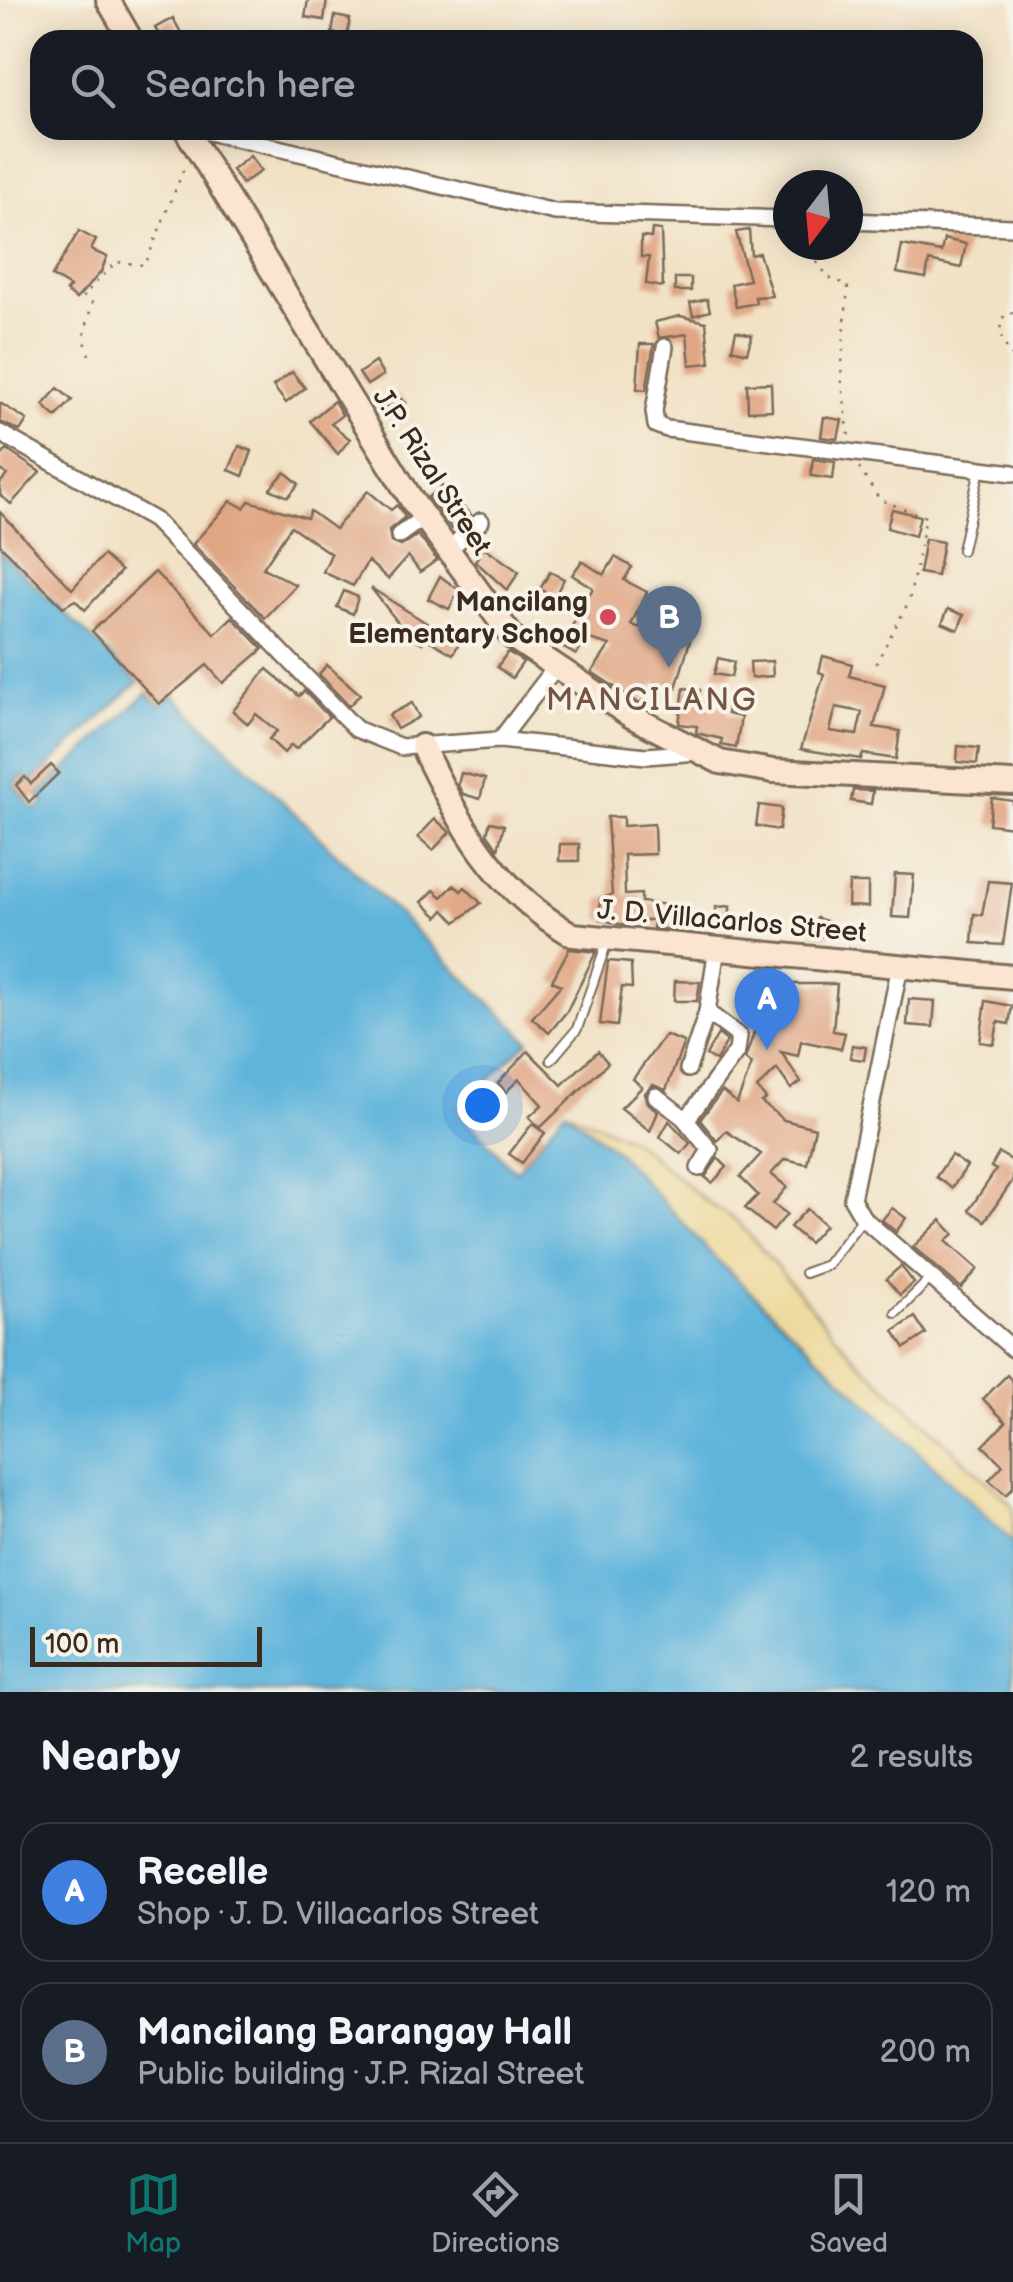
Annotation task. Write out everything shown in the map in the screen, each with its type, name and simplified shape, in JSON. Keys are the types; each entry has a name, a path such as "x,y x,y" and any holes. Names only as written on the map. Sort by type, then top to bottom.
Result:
{"main road":[{"path":"108,0 125,30"},
{"name":"J.P. Rizal Street","path":"197,140 424,517 490,613 512,637 555,668 698,752 741,767 1013,783"},
{"name":"J. D. Villacarlos Street","path":"422,746 462,829 535,914 573,935 1013,977"}],"street":[{"path":"221,140 555,212 773,219"},
{"path":"863,222 1013,227"},
{"path":"665,347 654,411 656,424 1013,474"},
{"path":"0,433 154,520 356,729 401,747 500,740 646,756 698,752"},
{"path":"399,535 424,517"},
{"path":"449,549 481,521"},
{"path":"500,740 555,668"},
{"path":"688,1070 707,1012 717,948"},
{"path":"900,966 852,1199 863,1218 1013,1350"},
{"path":"684,1118 726,1068 740,1042 730,1028 707,1012"},
{"path":"656,1096 684,1118 710,1150 699,1168"}],"lane":[{"path":"962,550 980,469"},
{"path":"551,1060 577,1029 608,938"},
{"path":"805,1273 827,1265 863,1218"},
{"path":"896,1313 930,1279"}],"path":[{"path":"89,355 84,336 92,302 83,296 116,262 145,265 191,140"},
{"path":"815,260 829,278 848,285 841,376 852,452 880,500 926,517 910,601 872,671"},
{"path":"1013,313 1006,313 1001,321 1001,342 1013,357"}],"sand":[{"path":"565,1110 633,1140 707,1202 738,1222 852,1355 1013,1506 1013,1542 718,1261 617,1152"}],"water":[{"path":"0,552 138,682 31,782 23,776 14,785 35,810 45,803 38,795 147,693 160,705 173,695 529,1041 457,1110 516,1172 565,1110 617,1152 718,1261 1013,1542 1013,1692 0,1692"}],"building":[{"path":"308,0 327,0 324,20 305,17"},
{"path":"335,16 350,19 348,30 333,30"},
{"path":"173,18 180,30 156,30"},
{"path":"250,156 261,171 242,184 232,170"},
{"path":"652,229 661,230 663,287 646,284 649,257 641,257 641,237 651,238"},
{"path":"749,230 751,255 759,253 772,296 755,297 756,303 736,307 731,284 749,280 736,232"},
{"path":"79,231 96,240 91,250 107,257 101,272 76,299 66,291 70,287 52,276"},
{"path":"944,239 966,244 961,268 929,261 926,278 897,273 902,245 941,252"},
{"path":"675,278 691,278 691,291 675,291"},
{"path":"707,299 710,311 693,316 690,303"},
{"path":"680,316 706,322 710,363 690,365 687,334 659,338 655,322"},
{"path":"736,331 752,335 747,353 732,349"},
{"path":"640,344 654,344 646,390 637,389"},
{"path":"375,362 383,375 367,385 359,373"},
{"path":"292,372 305,388 286,403 273,386"},
{"path":"771,383 772,410 748,411 747,384"},
{"path":"58,388 72,400 56,417 43,405"},
{"path":"393,393 406,403 396,415 383,404"},
{"path":"334,401 342,415 331,424 350,439 338,454 310,421"},
{"path":"0,403 27,420 20,431 0,422"},
{"path":"824,417 842,420 838,439 821,437"},
{"path":"239,446 252,451 243,476 229,470"},
{"path":"7,450 40,472 11,504 0,495 0,483 7,475 0,469 0,457"},
{"path":"813,459 835,462 833,479 811,476"},
{"path":"285,472 299,484 288,497 270,489"},
{"path":"442,486 471,515 452,529 428,497"},
{"path":"368,491 391,510 397,505 405,517 389,530 391,542 401,546 418,535 437,560 420,572 408,556 388,579 368,561 353,586 323,572 331,554 291,526 263,568 296,585 265,618 193,544 231,501 244,508 249,501 307,518 310,511 335,529"},
{"path":"892,509 920,516 915,536 887,528"},
{"path":"0,512 72,589 103,555 121,571 85,610 75,600 63,607 0,545"},
{"path":"925,539 943,542 937,576 919,573"},
{"path":"484,547 519,572 507,590 475,561"},
{"path":"615,557 632,567 624,580 647,592 631,625 670,636 672,629 692,634 676,688 655,683 640,704 592,672 610,645 586,638 576,655 561,646 593,588 572,575 582,561 604,575"},
{"path":"155,572 215,634 232,617 263,649 223,683 207,665 159,704 92,631"},
{"path":"550,572 564,579 554,597 540,589"},
{"path":"440,576 459,590 449,609 428,599"},
{"path":"371,588 447,636 451,629 463,637 453,654 425,638 422,643 407,634"},
{"path":"344,591 358,597 353,614 337,607"},
{"path":"948,609 964,615 958,630 942,623"},
{"path":"508,652 523,662 512,678 497,667"},
{"path":"823,656 852,664 849,676 885,685 874,727 900,731 896,759 863,754 861,759 801,749 824,674 819,672","holes":["836,707 862,712 857,735 830,731"]},
{"path":"718,658 734,662 731,677 714,674"},
{"path":"772,661 773,676 751,678 750,662"},
{"path":"327,665 360,694 349,706 319,674"},
{"path":"267,669 299,696 304,691 329,717 296,749 291,745 284,753 269,739 277,731 256,714 248,724 233,711"},
{"path":"684,688 700,690 698,702 728,707 727,714 741,717 736,748 721,745 722,739 696,733 697,726 679,724"},
{"path":"412,703 419,717 397,729 389,715"},
{"path":"958,746 979,748 977,764 957,762"},
{"path":"51,765 59,773 29,802 16,785 25,777 31,784"},
{"path":"461,773 485,779 480,799 463,794 458,785"},
{"path":"853,790 873,791 871,804 851,801"},
{"path":"992,798 1013,801 1013,827 989,824"},
{"path":"759,805 782,808 779,830 756,826"},
{"path":"607,817 623,817 623,826 654,824 655,854 624,855 625,895 641,894 641,902 678,906 675,930 653,928 654,919 623,925 600,919 600,899 612,895"},
{"path":"435,819 450,832 433,850 418,837"},
{"path":"490,822 504,825 498,849 487,833"},
{"path":"560,844 579,844 579,861 559,861"},
{"path":"895,874 914,875 910,918 892,917"},
{"path":"988,881 1012,883 1003,945 972,943 974,914 982,915"},
{"path":"849,883 868,883 868,907 848,906"},
{"path":"454,885 461,891 465,887 481,903 456,922 444,910 438,917 422,902 434,890 442,897"},
{"path":"730,906 730,924 716,924 716,907"},
{"path":"817,918 832,923 827,938 812,933"},
{"path":"569,949 596,952 567,1011 549,1033 532,1018 561,985 552,981"},
{"path":"608,961 631,963 632,988 622,987 617,1026 600,1024"},
{"path":"767,969 779,970 778,984 837,984 833,1031 845,1033 841,1049 801,1041 798,1056 781,1052 801,1082 791,1089 777,1069 757,1088 766,1099 761,1102 784,1120 815,1128 807,1164 785,1159 771,1174 787,1187 773,1204 787,1214 773,1231 745,1208 758,1195 740,1177 761,1154 726,1131 717,1141 700,1120 722,1091 737,1103 752,1064 745,1059 765,1000"},
{"path":"675,981 700,982 697,1001 674,1001"},
{"path":"909,999 935,1001 933,1027 907,1025"},
{"path":"986,1001 1012,1006 1009,1024 998,1022 994,1044 980,1042"},
{"path":"718,1034 727,1041 716,1061 706,1055"},
{"path":"665,1035 684,1042 666,1090 653,1085 645,1093 646,1101 658,1112 650,1131 621,1108 642,1087 633,1079"},
{"path":"852,1045 866,1047 864,1060 850,1058"},
{"path":"528,1051 562,1085 598,1051 608,1063 540,1128 529,1117 542,1105 519,1079 506,1092 498,1083"},
{"path":"669,1121 690,1143 681,1154 660,1137"},
{"path":"532,1124 545,1133 522,1163 509,1154"},
{"path":"999,1153 1013,1161 1013,1180 985,1221 969,1210 996,1170 991,1167"},
{"path":"951,1155 967,1166 952,1188 936,1177"},
{"path":"718,1158 727,1167 712,1183 705,1177"},
{"path":"892,1208 906,1218 896,1232 882,1220"},
{"path":"807,1209 825,1225 809,1243 790,1227"},
{"path":"941,1220 954,1234 946,1241 978,1269 961,1288 913,1247"},
{"path":"901,1266 914,1283 900,1295 886,1279"},
{"path":"915,1317 926,1334 905,1348 894,1331"},
{"path":"1007,1375 1013,1382 1013,1487 1006,1495 989,1480 1003,1465 983,1446 1006,1422 983,1399"}],"place":[{"name":"Mancilang Elementary School","path":"608,617"},
{"name":"Mancilang Barangay Hall","path":"669,668"},
{"name":"Recelle","path":"767,1050"}],"district":[{"name":"MANCILANG","path":"652,699"}]}
